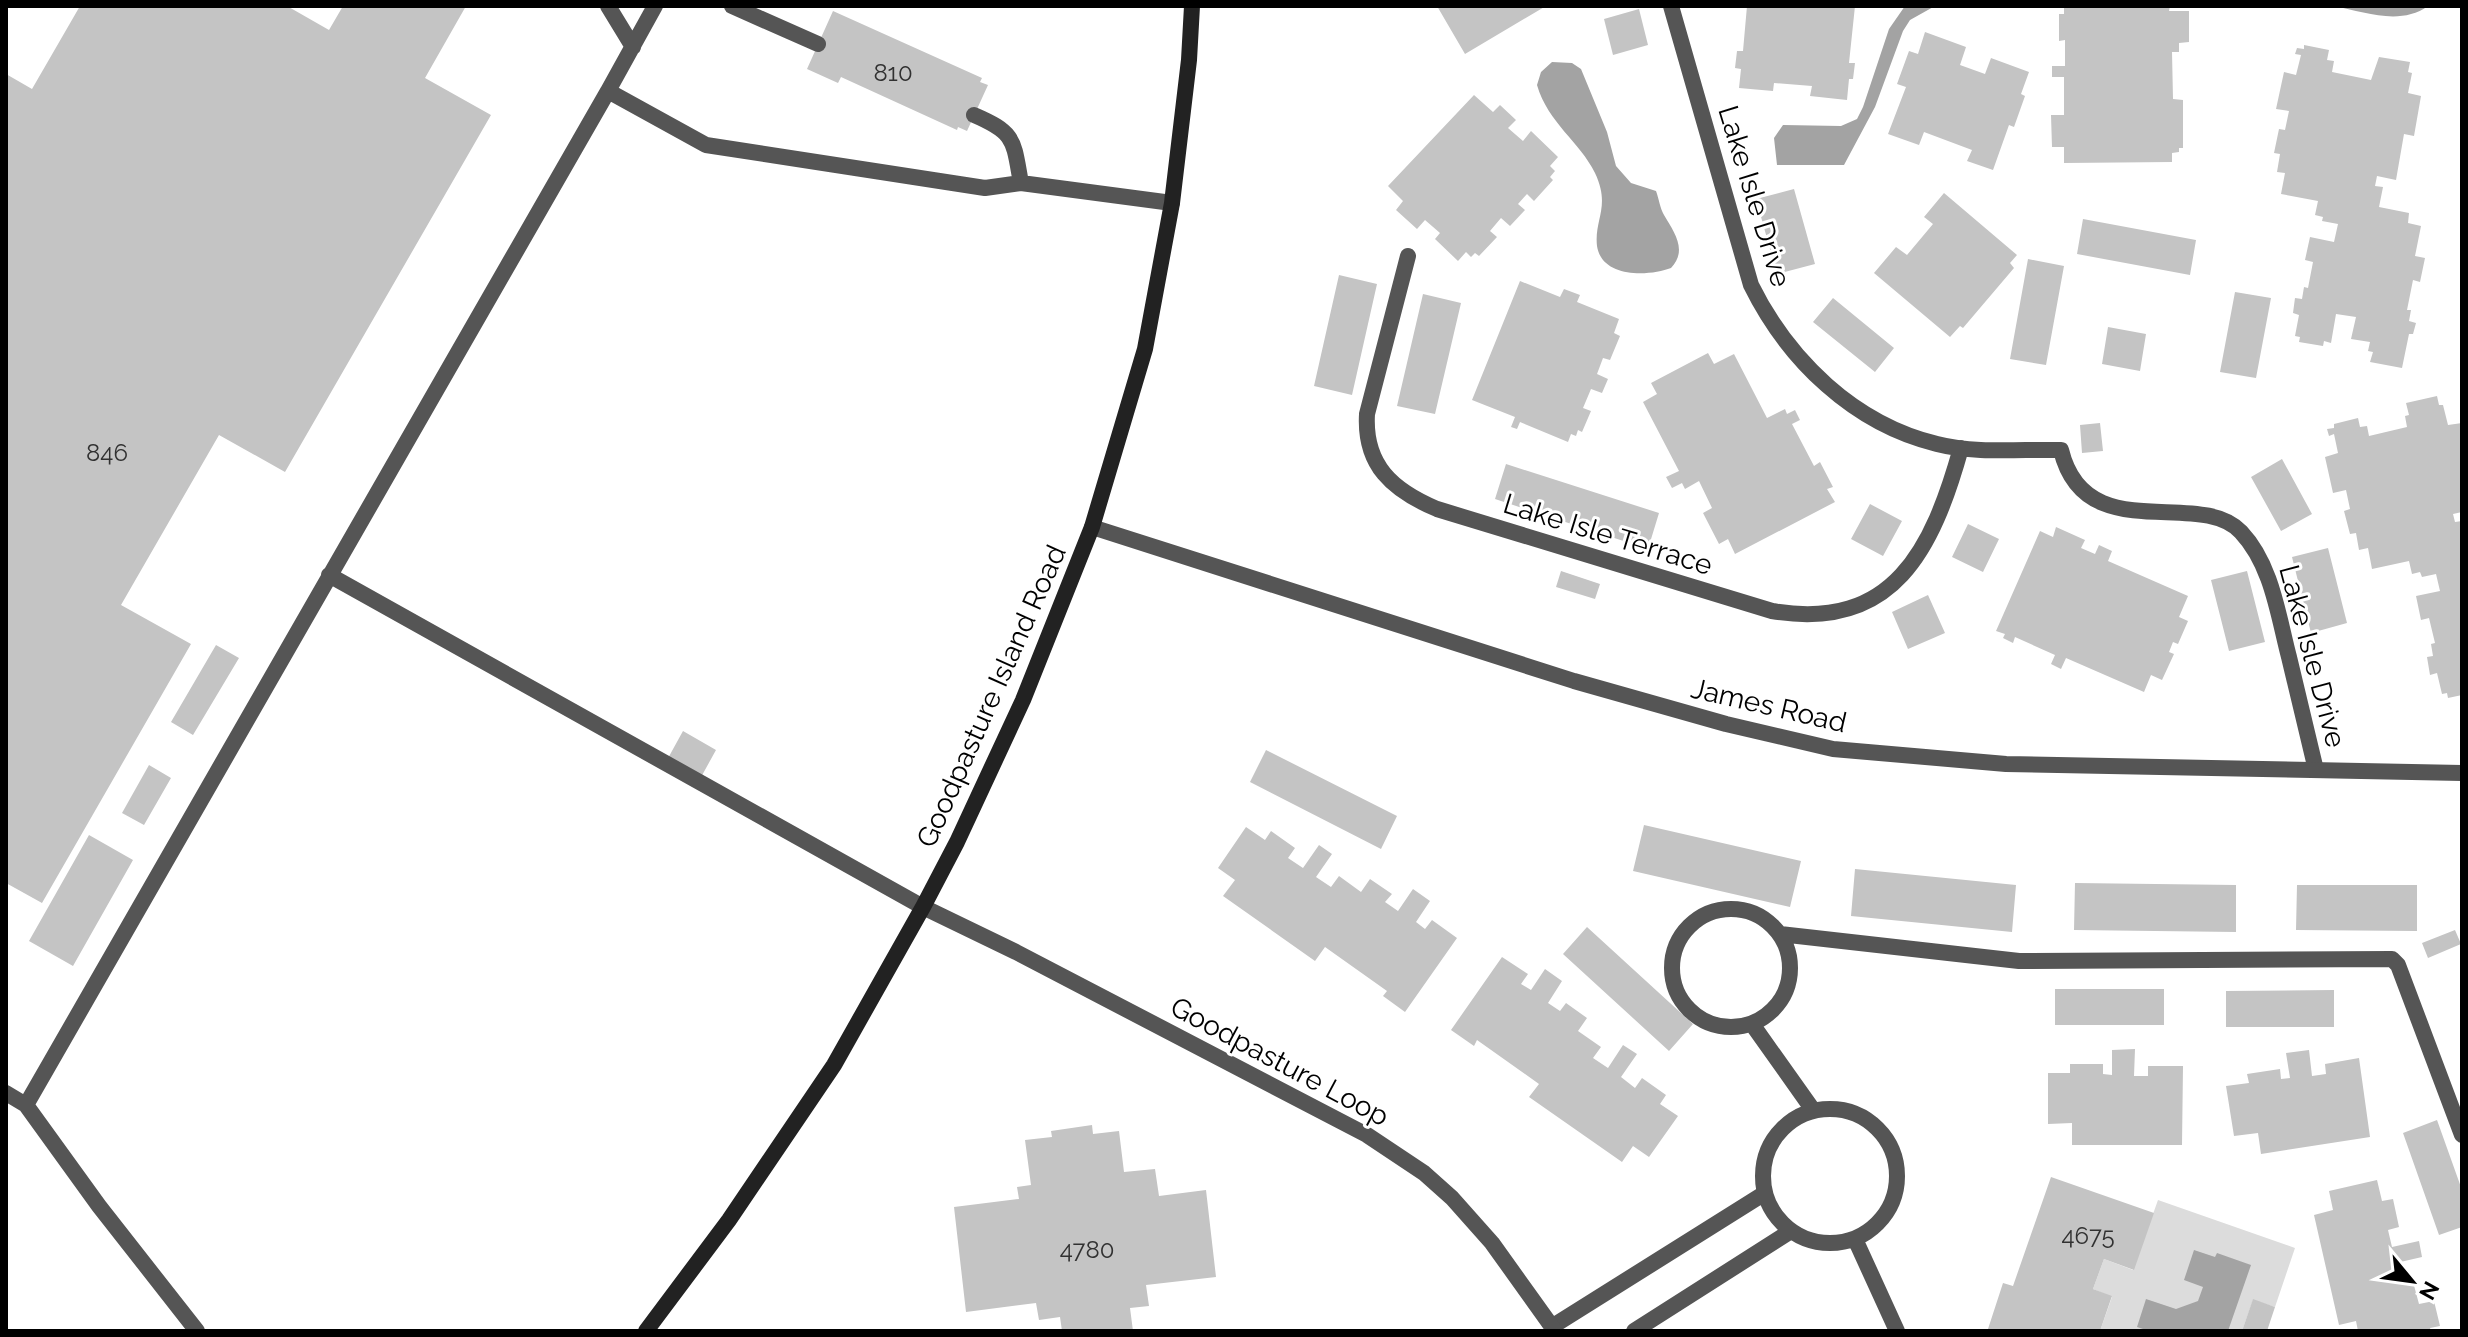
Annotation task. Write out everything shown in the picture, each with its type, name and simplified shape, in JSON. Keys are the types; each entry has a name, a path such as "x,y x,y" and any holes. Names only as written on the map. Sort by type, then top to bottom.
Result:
{"main road":[{"name":"Goodpasture Island Road","path":"646,1331 729,1220 834,1065 957,842 1023,700 1092,527 1145,349 1172,203 1189,60 1192,6"}],"street":[{"path":"608,6 633,47"},
{"path":"26,1105 655,6"},
{"path":"732,6 818,44"},
{"name":"Lake Isle Drive","path":"1671,6 1751,285 1772,323 1803,363 1822,383 1846,401 1904,433 1936,444 1961,448 2061,450 2070,475 2091,495 2112,506 2142,512 2219,518 2235,525 2252,545 2272,589 2316,770"},
{"path":"608,91 706,145 985,188 1021,183 1172,203"},
{"path":"974,115 1007,132 1015,151 1021,183"},
{"name":"Lake Isle Terrace","path":"1408,256 1367,414 1366,440 1375,463 1384,474 1410,495 1437,509 1772,611 1830,614 1854,608 1877,595 1916,560 1941,515 1961,448"},
{"name":"James Road","path":"1092,527 1574,681 1726,724 1833,749 2006,764 2462,773"},
{"name":"Goodpasture Loop","path":"329,575 923,907 1016,952 1367,1135 1424,1173 1452,1198 1492,1243 1551,1329"},
{"path":"1727,908 1748,910 1766,919 1780,934 1789,953 1790,978 1783,997 1770,1013 1752,1024 1732,1028 1710,1024 1691,1013 1679,997 1672,977 1672,957 1689,924 1707,913 1727,908"},
{"path":"1780,934 2019,961 2392,959 2398,965 2462,1135"},
{"path":"1752,1024 1813,1110"},
{"path":"6,1093 26,1105 99,1206 197,1331"},
{"path":"1837,1108 1859,1114 1879,1128 1897,1162 1897,1185 1890,1208 1875,1226 1855,1239 1836,1244 1812,1241 1791,1231 1774,1214 1765,1193 1763,1169 1769,1146 1792,1120 1813,1110 1837,1108"},
{"path":"1551,1329 1765,1193"},
{"path":"1634,1331 1791,1231"},
{"path":"1855,1239 1897,1331"}],"shaded area":[{"path":"1905,6 1935,6 1910,20 1903,31 1875,107 1844,165 1777,165 1774,138 1783,125 1841,126 1857,119 1889,29"},
{"path":"2334,6 2428,6 2417,12 2394,16"},
{"path":"1552,62 1572,63 1581,69 1607,132 1616,166 1631,183 1656,191 1678,241 1678,255 1671,268 1651,273 1628,272 1617,270 1601,257 1597,246 1602,204 1600,185 1589,162 1549,110 1537,85 1541,72"},
{"path":"2158,1200 2295,1248 2275,1307 2253,1300 2242,1331 2100,1331 2112,1297 2093,1289 2104,1259 2133,1270"},
{"path":"2194,1250 2215,1257 2217,1253 2251,1265 2228,1331 2149,1331 2137,1327 2146,1299 2176,1309 2198,1301 2203,1287 2184,1280"}],"building":[{"path":"80,6 287,6 329,30 343,6 466,6 425,78 491,115 285,472 219,435 121,605 191,644 42,903 6,883 6,74 32,89"},
{"path":"1437,6 1546,6 1465,54"},
{"path":"1747,6 1855,6 1849,63 1855,63 1853,79 1849,79 1847,100 1810,96 1812,86 1774,83 1773,91 1739,88 1741,69 1735,68 1737,51 1743,51"},
{"path":"2064,6 2170,6 2169,11 2189,11 2189,42 2179,43 2179,52 2172,52 2173,99 2183,100 2183,148 2172,153 2172,162 2064,163 2064,147 2052,147 2051,115 2064,115 2064,77 2052,77 2052,66 2065,66 2065,40 2059,41 2059,14 2064,14"},
{"path":"1639,9 1648,45 1613,55 1604,19"},
{"path":"833,11 982,78 980,82 988,85 967,131 958,127 957,130 841,77 838,83 807,69"},
{"path":"1925,32 1966,47 1960,65 1985,74 1991,58 2029,72 2021,94 2025,96 2014,127 2009,125 1993,170 1967,161 1972,150 1924,132 1919,145 1888,134 1906,87 1897,84 1909,51 1918,54"},
{"path":"2304,45 2329,50 2327,60 2334,61 2332,72 2371,80 2379,57 2410,62 2408,72 2412,73 2408,93 2421,96 2414,136 2404,134 2396,180 2377,176 2375,186 2383,187 2379,207 2409,213 2408,223 2421,226 2415,256 2425,258 2420,282 2413,280 2407,310 2411,310 2409,321 2416,323 2413,334 2409,334 2402,368 2370,362 2373,352 2368,351 2370,342 2351,339 2356,317 2336,314 2331,343 2324,341 2323,346 2299,342 2300,337 2295,336 2299,315 2293,313 2295,298 2302,299 2304,287 2308,288 2313,262 2305,260 2310,237 2334,242 2338,224 2322,221 2323,217 2315,215 2318,201 2281,194 2285,173 2277,172 2280,154 2274,153 2279,129 2285,130 2289,111 2276,109 2284,72 2296,75 2301,55 2295,54 2297,48 2304,49"},
{"path":"1474,95 1493,112 1500,105 1516,120 1508,128 1523,141 1531,131 1558,157 1550,166 1555,171 1550,177 1553,180 1534,201 1527,194 1518,204 1525,210 1510,226 1501,218 1490,231 1497,237 1479,256 1475,253 1471,257 1466,252 1458,261 1435,239 1440,233 1425,220 1417,229 1396,210 1403,201 1388,186"},
{"path":"1794,189 1815,264 1777,274 1756,199"},
{"path":"1944,193 2017,255 2010,263 2014,268 1963,328 1960,326 1950,337 1874,273 1896,247 1907,255 1933,224 1924,217"},
{"path":"2083,219 2196,240 2190,275 2077,254"},
{"path":"2028,259 2064,266 2046,365 2010,359"},
{"path":"1339,275 1377,284 1352,395 1314,386"},
{"path":"1520,281 1560,297 1564,289 1580,295 1577,302 1619,319 1614,333 1620,336 1610,360 1603,358 1597,374 1608,379 1602,393 1591,389 1583,408 1591,411 1582,432 1578,430 1576,436 1571,434 1568,442 1520,422 1517,429 1511,427 1515,417 1472,400"},
{"path":"2235,292 2271,298 2256,378 2220,372"},
{"path":"1423,294 1461,303 1435,414 1397,406"},
{"path":"1833,298 1894,348 1875,372 1813,322"},
{"path":"2108,327 2146,334 2140,371 2102,364"},
{"path":"1708,353 1714,364 1734,354 1767,418 1785,409 1787,414 1795,410 1800,420 1792,424 1814,466 1820,462 1833,487 1827,489 1835,502 1735,554 1728,539 1719,544 1703,513 1712,508 1699,481 1685,489 1682,483 1672,488 1666,477 1679,471 1643,402 1657,394 1651,383"},
{"path":"2437,396 2439,405 2443,405 2448,425 2462,423 2462,512 2453,514 2455,522 2462,521 2462,695 2448,698 2447,693 2442,694 2437,673 2430,675 2427,657 2433,656 2431,644 2435,643 2429,618 2421,620 2416,596 2440,591 2436,574 2422,577 2420,572 2412,574 2409,561 2372,569 2368,548 2359,550 2356,533 2350,534 2344,511 2350,509 2346,490 2333,493 2325,457 2338,453 2334,434 2329,436 2327,429 2334,428 2334,424 2358,418 2360,427 2367,426 2369,436 2407,427 2405,416 2409,415 2406,403"},
{"path":"2100,423 2103,451 2082,453 2080,425"},
{"path":"2282,459 2312,514 2281,531 2251,477"},
{"path":"1506,464 1659,513 1648,549 1495,499"},
{"path":"1870,504 1902,521 1883,556 1851,539"},
{"path":"1968,524 1999,539 1983,572 1952,557"},
{"path":"2056,527 2085,540 2081,548 2095,554 2099,545 2112,551 2108,561 2188,596 2179,617 2188,621 2178,644 2173,642 2169,652 2174,654 2162,680 2151,675 2144,692 2066,658 2061,669 2051,664 2055,655 2015,637 2013,643 2003,638 2005,634 1996,631 2040,531 2053,537"},
{"path":"2328,548 2347,623 2311,633 2292,557"},
{"path":"1561,571 1600,584 1595,599 1556,587"},
{"path":"2247,571 2265,642 2229,651 2211,580"},
{"path":"1928,595 1945,633 1908,649 1892,612"},
{"path":"216,645 239,658 193,735 171,722"},
{"path":"683,731 716,750 700,779 667,760"},
{"path":"1266,750 1397,816 1381,849 1250,782"},
{"path":"149,765 171,778 144,825 122,813"},
{"path":"1644,825 1801,861 1790,907 1633,871"},
{"path":"1246,827 1265,840 1271,831 1295,848 1288,858 1303,868 1319,845 1332,854 1316,877 1331,887 1339,876 1361,892 1370,879 1392,894 1385,902 1398,911 1413,889 1430,901 1416,922 1425,929 1432,920 1457,938 1405,1012 1383,996 1387,991 1325,947 1315,961 1223,896 1235,880 1218,868"},
{"path":"89,835 133,860 73,966 29,941"},
{"path":"1855,869 2016,885 2012,932 1851,916"},
{"path":"2075,883 2236,885 2236,932 2074,930"},
{"path":"2297,885 2417,885 2417,931 2296,930"},
{"path":"1587,927 1693,1024 1669,1051 1563,954"},
{"path":"2455,930 2461,944 2428,958 2422,943"},
{"path":"1502,957 1528,974 1521,984 1531,990 1545,969 1562,981 1548,1003 1560,1011 1566,1003 1587,1018 1578,1031 1601,1047 1593,1058 1608,1068 1623,1045 1637,1054 1621,1077 1635,1088 1642,1078 1666,1095 1660,1104 1678,1116 1649,1157 1633,1146 1622,1162 1529,1097 1539,1084 1477,1040 1474,1046 1451,1030"},
{"path":"2055,989 2164,989 2164,1025 2055,1025"},
{"path":"2334,990 2334,1027 2226,1027 2226,991"},
{"path":"2135,1049 2134,1076 2148,1076 2148,1066 2183,1066 2182,1145 2072,1145 2072,1123 2048,1124 2048,1073 2070,1073 2070,1064 2103,1064 2103,1074 2112,1075 2112,1050"},
{"path":"2309,1050 2312,1076 2326,1074 2325,1064 2359,1058 2370,1137 2261,1154 2258,1133 2234,1136 2226,1086 2249,1083 2247,1074 2280,1069 2281,1079 2290,1078 2286,1053"},
{"path":"2437,1120 2462,1190 2462,1227 2439,1235 2403,1133"},
{"path":"1092,1125 1093,1134 1119,1131 1124,1172 1155,1169 1159,1196 1206,1190 1216,1277 1146,1285 1149,1306 1130,1308 1133,1331 1062,1331 1060,1317 1039,1320 1036,1303 966,1312 954,1207 1019,1199 1017,1187 1031,1185 1025,1140 1052,1137 1051,1131"},
{"path":"2051,1177 2154,1213 2134,1270 2104,1259 2093,1289 2112,1296 2100,1331 1988,1329 2003,1283 2013,1286"},
{"path":"2377,1180 2382,1201 2393,1199 2399,1227 2388,1230 2392,1247 2419,1241 2422,1257 2396,1263 2400,1281 2412,1278 2419,1304 2434,1301 2440,1326 2430,1328 2431,1331 2358,1331 2356,1321 2339,1325 2314,1215 2333,1210 2329,1191"},
{"path":"2253,1299 2275,1307 2267,1331 2242,1331"}]}
